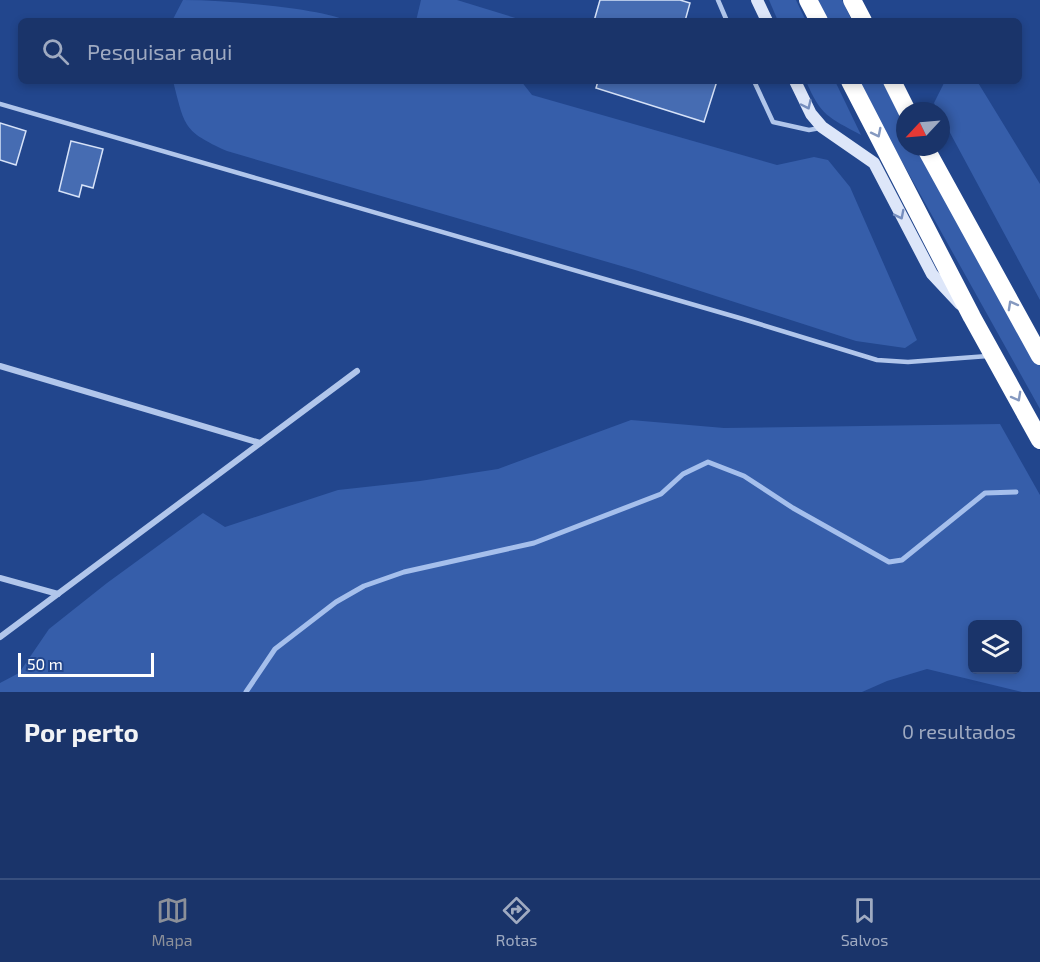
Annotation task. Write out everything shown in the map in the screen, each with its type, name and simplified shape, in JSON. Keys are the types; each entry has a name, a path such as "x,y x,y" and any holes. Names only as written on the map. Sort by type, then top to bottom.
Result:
{"highway":[{"path":"808,0 817,18"},
{"path":"852,0 861,18"},
{"path":"852,84 972,317 1040,440"},
{"path":"894,84 902,102"},
{"path":"930,156 1040,356"}],"street":[{"path":"757,0 766,18"},
{"path":"796,84 811,114 822,127 874,163 932,274 972,317"},
{"path":"0,366 260,443"},
{"path":"0,637 357,371"},
{"path":"0,578 58,594"}],"lane":[{"path":"718,0 726,18"},
{"path":"755,84 773,122 809,129 822,127"},
{"path":"0,104 743,318 877,360 908,362 993,355"}],"shaded area":[{"path":"183,0 297,9 338,18 174,18"},
{"path":"421,0 457,0 515,18 417,18"},
{"path":"769,0 796,0 805,18 777,18"},
{"path":"818,0 842,0 851,18 827,18"},
{"path":"174,84 523,84 532,95 777,165 814,157 828,160 850,187 917,340 905,348 856,341 635,270 227,151 194,132 188,126 180,109"},
{"path":"807,84 836,84 861,135 827,114 816,102"},
{"path":"859,84 884,84 896,107 896,151"},
{"path":"944,84 979,84 1040,184 1040,300 950,133 950,102 934,102"},
{"path":"899,156 922,156 1040,364 1040,409"},
{"path":"631,420 724,428 1000,424 1040,495 1040,692 1022,692 927,669 887,681 862,692 0,692 0,683 19,673 49,629 107,583 203,513 225,527 338,490 498,469"}],"building":[{"path":"600,0 680,0 690,3 686,18 595,18"},
{"path":"597,84 716,84 704,122 596,88"},
{"path":"0,123 26,131 16,165 0,160"},
{"path":"71,141 103,149 93,188 82,185 79,197 59,191"}],"waterway":[{"path":"246,692 275,649 336,602 364,586 404,572 534,543 661,494 683,474 708,462 744,476 793,508 889,562 902,560 985,493 1016,492"}]}
